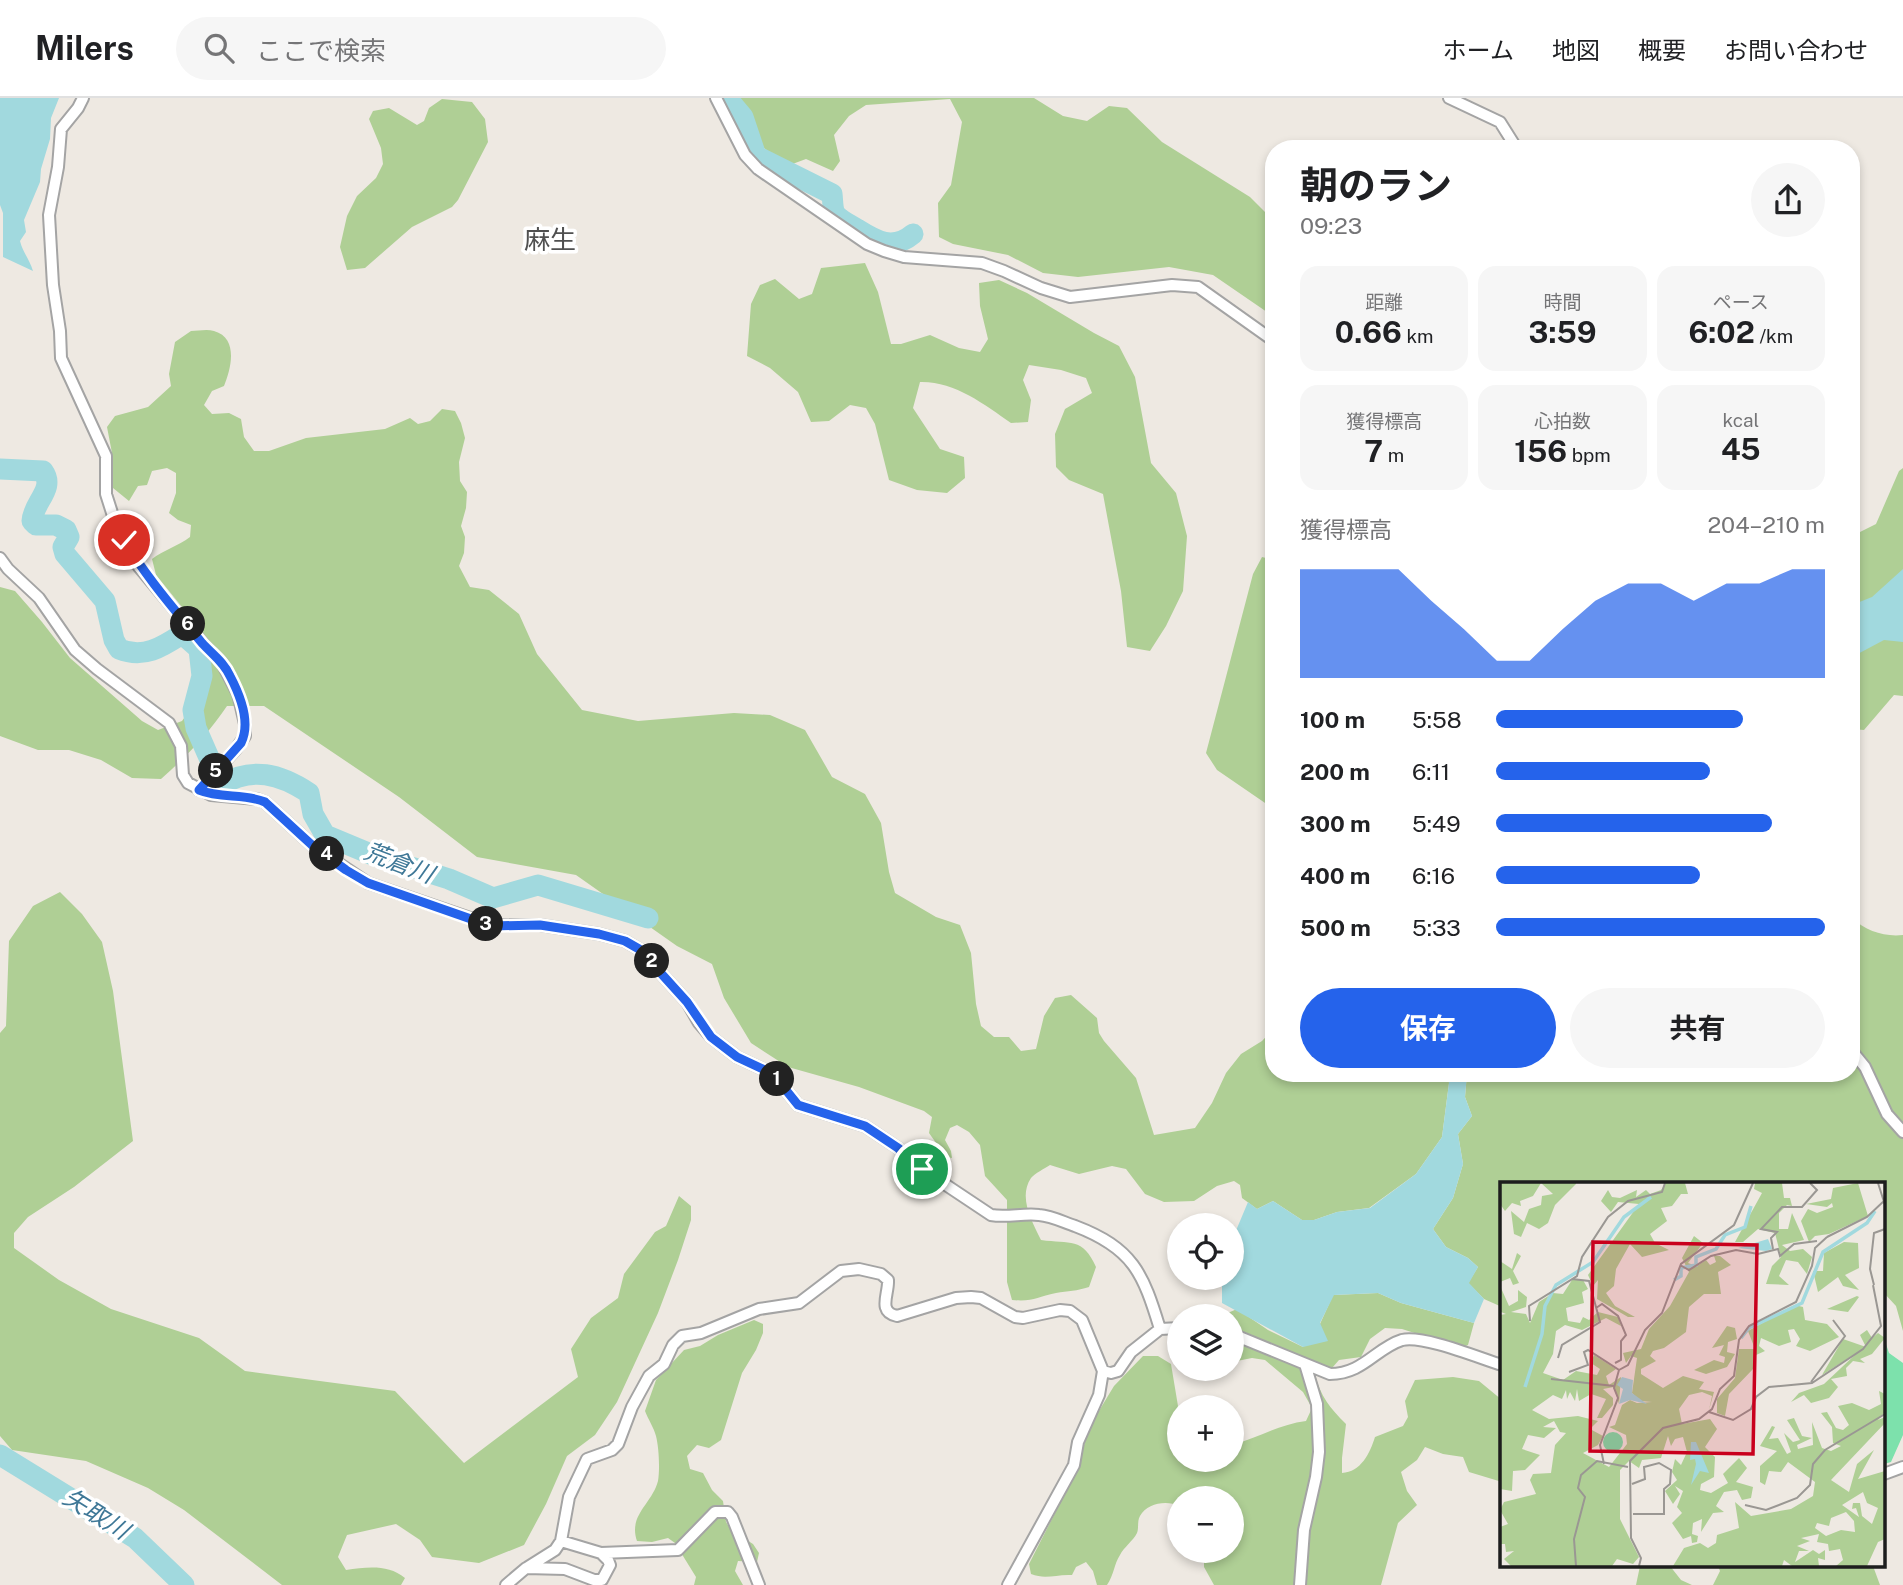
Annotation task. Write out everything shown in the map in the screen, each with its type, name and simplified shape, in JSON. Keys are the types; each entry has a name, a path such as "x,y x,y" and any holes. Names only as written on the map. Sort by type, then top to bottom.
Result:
{"street":[{"path":"83,98 61,129 58,167 49,215 61,358 106,456 106,494 124,540 139,567 222,663 238,694 245,723 245,736 236,750 199,790"},
{"path":"716,98 745,155 758,169 867,244 904,257 982,263 1070,297 1172,285 1198,286 1265,334"},
{"path":"1449,98 1500,122 1511,140"},
{"path":"0,558 39,598 75,650 169,723 181,746 183,775 188,783 199,790 219,796 265,802 313,846 346,870 389,891 491,926 540,925 625,941 639,949 687,1002 711,1037 737,1057 767,1071 798,1105 865,1126 898,1148 922,1169 991,1215 1050,1216 1100,1236 1118,1247 1141,1277 1160,1329"},
{"path":"1860,1061 1887,1114 1903,1132"},
{"path":"506,1585 526,1568 555,1550 561,1541 569,1497 587,1459 612,1450 618,1444 632,1407 649,1376 664,1364 673,1345 682,1336 701,1333 749,1312 799,1303 841,1271 859,1269 881,1274 888,1279 885,1310 897,1316 957,1298 971,1297 981,1298 1006,1313 1023,1318 1060,1310 1070,1311 1082,1320 1103,1371 1099,1395 1082,1433 1074,1465 1008,1585"},
{"path":"1103,1371 1118,1371 1131,1352 1160,1329 1167,1329"},
{"path":"1244,1339 1330,1374 1345,1374 1401,1340 1419,1339 1500,1364"},
{"path":"1300,1585 1304,1530 1319,1452 1317,1404 1306,1364"},
{"path":"1885,1474 1903,1466"},
{"path":"561,1541 601,1553 678,1550 715,1512 728,1512 759,1585"},
{"path":"526,1568 565,1569 601,1580 607,1575 610,1565 601,1553"}],"green space":[{"path":"735,98 1034,98 1063,116 1087,121 1109,106 1127,108 1162,142 1250,197 1265,212 1265,311 1213,275 1169,267 1078,277 1043,273 1008,255 953,244 939,237 938,203 951,185 962,122 950,99 866,105 849,116 834,135 840,161 833,171 806,159 787,166 760,145 750,116"},
{"path":"442,99 472,102 485,119 488,142 458,200 452,207 412,227 365,268 347,270 340,247 347,216 357,196 376,178 383,164 381,148 369,119 373,111 389,108 417,125 424,121 429,108"},
{"path":"865,263 878,292 891,344 901,344 930,335 959,348 980,352 988,339 980,306 979,283 999,280 1027,293 1119,346 1135,377 1151,463 1176,493 1187,536 1183,591 1150,651 1127,647 1121,591 1103,494 1069,480 1056,467 1055,434 1065,409 1092,393 1086,378 1061,370 1029,365 1023,380 1031,400 1028,422 1011,423 957,390 945,385 920,382 913,408 940,449 964,457 965,478 947,493 917,490 889,480 875,424 866,408 850,405 829,421 811,422 798,392 770,368 747,356 751,304 760,285 775,279 799,299 812,294 821,268"},
{"path":"205,330 214,331 227,340 231,363 227,379 224,386 212,391 204,405 212,414 229,413 241,419 244,437 254,451 269,451 306,438 385,429 410,418 418,424 430,421 442,409 455,411 465,438 459,462 460,481 467,492 461,526 465,537 464,553 459,566 470,587 489,590 519,614 537,654 582,710 638,721 734,713 770,715 805,730 832,777 865,794 881,823 895,893 936,917 960,925 971,953 981,1026 994,1037 1009,1037 1021,1051 1036,1049 1044,1016 1055,998 1071,995 1097,1018 1099,1033 1104,1041 1136,1078 1154,1135 1195,1128 1212,1103 1226,1073 1241,1054 1265,1038 1265,1082 1449,1082 1442,1137 1416,1174 1369,1208 1337,1212 1314,1220 1302,1220 1273,1201 1257,1209 1242,1198 1240,1185 1234,1181 1217,1186 1194,1201 1164,1202 1145,1194 1126,1169 1112,1166 1079,1174 1050,1165 1033,1176 1027,1185 1026,1201 1034,1225 1041,1240 1081,1246 1096,1267 1089,1287 1030,1300 1012,1300 1007,1282 1007,1200 985,1176 980,1145 969,1132 957,1125 950,1128 945,1140 952,1158 946,1157 929,1133 932,1117 924,1111 859,1087 788,1067 751,1043 724,998 712,964 677,946 576,875 477,857 399,797 264,706 227,706 197,744 161,779 132,778 101,760 69,750 38,750 0,736 0,587 15,591 70,658 142,721 158,730 182,721 206,687 208,639 156,575 152,559 190,537 191,525 169,513 176,493 176,473 167,468 152,471 147,485 138,486 129,501 113,488 112,453 107,427 115,416 148,407 171,386 169,374 175,342 191,331"},
{"path":"1903,468 1903,696 1894,695 1864,730 1860,730 1860,532 1876,524 1899,471"},
{"path":"1262,557 1265,558 1265,803 1217,770 1206,753 1253,574"},
{"path":"60,892 82,914 102,942 113,991 133,1141 74,1187 28,1217 14,1233 14,1248 59,1280 111,1309 199,1338 245,1371 395,1391 464,1463 578,1377 571,1349 591,1318 618,1298 624,1274 655,1232 666,1226 679,1196 691,1206 691,1220 658,1313 617,1402 595,1435 567,1456 524,1545 479,1563 432,1557 420,1540 396,1524 347,1535 338,1557 346,1570 392,1570 405,1578 401,1585 282,1585 184,1510 148,1488 86,1461 12,1450 0,1436 0,1033 6,1026 9,941 33,906"},
{"path":"1860,924 1876,932 1903,935 1903,1331 1896,1306 1885,1294 1885,1182 1500,1182 1500,1306 1484,1299 1468,1283 1478,1267 1468,1258 1446,1247 1433,1229 1453,1198 1463,1164 1458,1134 1472,1116 1465,1097 1466,1082 1860,1082"},
{"path":"1378,1293 1401,1303 1474,1323 1468,1345 1461,1348 1402,1329 1385,1328 1370,1339 1361,1357 1339,1360 1332,1368 1315,1374 1326,1401 1346,1424 1342,1473 1359,1465 1375,1437 1403,1426 1408,1417 1405,1401 1415,1380 1453,1377 1479,1381 1500,1398 1500,1481 1469,1472 1463,1457 1443,1454 1425,1447 1417,1460 1401,1472 1407,1491 1417,1505 1398,1523 1381,1585 1214,1585 1204,1563 1244,1563 1244,1486 1167,1486 1167,1503 1147,1508 1140,1516 1137,1533 1120,1555 1107,1585 1097,1585 1093,1571 1086,1562 1076,1567 1072,1575 1046,1577 1031,1574 1029,1564 1079,1466 1088,1429 1114,1386 1143,1356 1158,1356 1167,1362 1167,1381 1174,1381 1176,1395 1167,1395 1167,1472 1244,1472 1244,1441 1306,1421 1312,1408 1303,1392 1265,1360 1244,1360 1244,1314 1268,1330 1303,1347 1320,1324 1333,1295"},
{"path":"754,1320 763,1324 763,1333 742,1373 721,1440 709,1448 697,1445 687,1456 690,1469 703,1473 712,1490 723,1501 726,1522 731,1530 753,1544 759,1553 757,1562 738,1561 735,1571 743,1585 694,1585 696,1577 675,1543 668,1538 652,1542 637,1541 635,1532 638,1517 655,1489 659,1471 656,1436 645,1411 656,1380 684,1350 700,1346 718,1335"},
{"path":"1885,1341 1889,1353 1903,1363 1903,1435 1891,1462 1885,1464"},
{"path":"1640,1568 1672,1568 1681,1580 1692,1585 1636,1585"},
{"path":"1719,1568 1874,1568 1880,1585 1713,1585 1720,1571"}],"water":[{"path":"0,98 59,98 51,118 50,139 40,182 24,220 26,232 20,241 33,271 3,257"},
{"path":"1903,569 1903,642 1884,640 1860,653 1860,602 1872,597"},
{"path":"1449,1082 1466,1082 1465,1097 1472,1116 1458,1134 1463,1164 1453,1198 1433,1229 1446,1247 1468,1258 1478,1267 1469,1283 1484,1299 1474,1323 1401,1303 1378,1293 1334,1295 1320,1323 1328,1341 1303,1347 1244,1315 1244,1304 1222,1303 1222,1290 1244,1290 1243,1213 1248,1202 1257,1209 1273,1201 1302,1220 1370,1208 1416,1174 1442,1137"}],"waterway":[{"path":"727,98 743,117 756,156 832,194 834,211 841,220 885,242 898,242 913,234"},
{"name":"荒倉川","path":"0,469 43,471 47,484 32,521 36,525 56,525 66,530 69,537 63,547 65,554 105,601 114,640 119,649 145,652 182,634 199,649 202,676 193,710 196,728 221,785 232,779 255,774 287,781 309,793 313,814 325,835 373,855 449,879 493,898 538,885 648,918"},
{"name":"矢取川","path":"0,1455 135,1538 184,1585"}],"district":[{"name":"麻生","path":"550,240"}],"route":[{"path":"124,540 139,567 222,663 238,694 245,723 245,736 236,750 199,790 219,796 248,797 265,802 313,846 368,883 491,926 540,925 625,941 650,959 687,1002 711,1037 737,1057 767,1071 798,1105 865,1126 898,1148 922,1169"}]}
